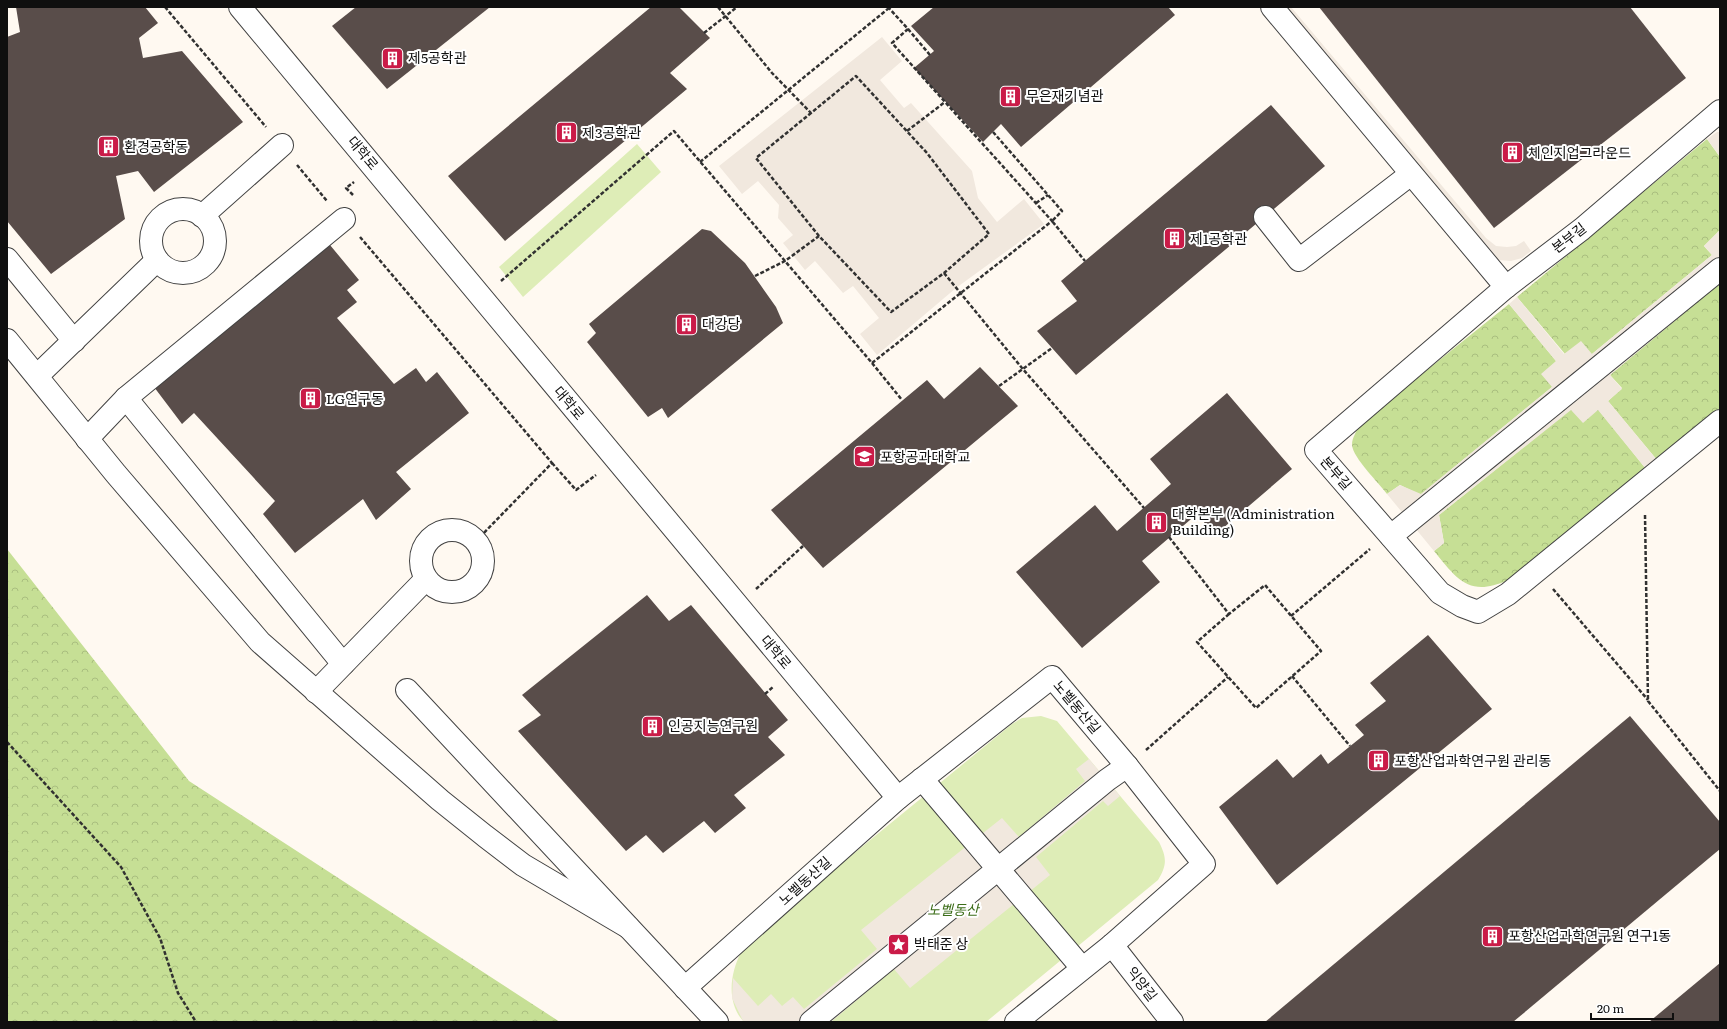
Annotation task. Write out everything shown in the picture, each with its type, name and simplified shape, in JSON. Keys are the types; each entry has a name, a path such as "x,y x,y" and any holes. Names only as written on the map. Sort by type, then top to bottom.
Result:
{"street":[{"name":"대학로","path":"240,7 373,164 737,606 898,798"},
{"path":"1272,7 1506,287"},
{"name":"본부길","path":"1720,110 1582,229 1506,287 1316,450 1440,593 1462,606 1478,612 1508,594 1720,421"},
{"path":"202,216 282,145"},
{"path":"1265,217 1299,260 1411,174"},
{"path":"173,210 193,210 209,223 214,232 215,243 212,254 206,263 197,269 186,272 176,272 165,267 157,260 152,246 152,232 157,222 164,215 173,210"},
{"path":"87,439 126,398 344,219"},
{"path":"7,259 74,341"},
{"path":"37,376 157,260"},
{"path":"1391,536 1720,269"},
{"path":"7,340 87,439 260,642 440,800 485,836 524,865 628,928"},
{"path":"126,398 343,664"},
{"path":"460,530 476,541 481,549 483,559 482,569 478,578 471,586 452,592 442,591 433,586 426,579 421,570 421,556 426,542 432,536 441,531 460,530"},
{"path":"316,692 426,579"},
{"name":"노벨동산길","path":"686,988 898,798 1052,677 1128,766 1204,864 1112,945 1016,1022"},
{"path":"407,690 717,1022"},
{"path":"811,1022 1107,780 1128,766"},
{"path":"922,779 1082,968"},
{"name":"익양길","path":"1112,945 1172,1022"}],"path":[{"path":"170,7 166,8 282,145 307,179"},
{"path":"718,7 788,89 811,113"},
{"path":"704,32 726,17 737,7"},
{"path":"700,162 888,7 930,55"},
{"path":"908,29 892,43 1052,221 1085,261"},
{"path":"856,76 907,131 927,153 990,234 944,273 891,312 819,236 756,158 856,76"},
{"path":"907,131 945,102"},
{"path":"482,297 674,131 902,400"},
{"path":"872,364 1052,221 1062,211 993,132"},
{"path":"373,164 346,188 362,205 344,219 576,490 595,474 600,480"},
{"path":"1036,203 1048,196"},
{"path":"755,276 785,261 819,236"},
{"path":"944,273 1022,368 1144,508"},
{"path":"999,386 1022,368 1052,348"},
{"path":"476,541 552,463"},
{"path":"1645,483 1648,701"},
{"path":"1291,616 1363,554 1391,536"},
{"path":"1169,537 1229,614"},
{"path":"737,606 804,546"},
{"path":"1537,571 1648,701 1720,791"},
{"path":"1265,585 1320,651 1256,708 1197,642 1229,614 1265,585"},
{"path":"1292,676 1350,746"},
{"path":"1128,766 1228,677"},
{"path":"7,742 121,867 160,938 178,993 196,1022"}],"green space":[{"path":"1707,139 1720,157 1720,230 1704,246 1712,255 1592,354 1565,354 1517,297"},
{"path":"637,144 661,172 523,297 499,267"},
{"path":"1720,283 1720,408 1657,460 1608,401 1622,388 1610,375"},
{"path":"1509,304 1556,361 1552,387 1420,495 1400,485 1387,494 1361,463 1353,450 1353,439 1360,424"},
{"path":"1571,409 1598,409 1646,469 1508,580 1495,585 1483,587 1465,583 1450,570 1434,551 1444,543 1439,515"},
{"path":"7,549 189,781 560,1022 7,1022"},
{"name":"노벨동산","path":"1041,716 1057,721 1159,842 1165,857 1165,861 1163,870 1158,880 986,1022 744,1022 734,1006 732,997 732,979 741,952 759,931 1012,724 1022,718"}],"shaded area":[{"path":"1275,7 1291,7 1486,238 1496,246 1507,247 1516,246 1524,241 1531,251 1522,258 1511,261 1498,260"},
{"path":"882,37 902,61 880,80 904,108 911,103 972,171 978,198 997,222 1024,199 1044,224 956,288 877,355 860,334 879,318 853,286 843,293 815,261 805,270 783,243 793,235 778,218 779,205 758,181 742,194 719,166"},
{"path":"1717,132 1720,132 1720,157 1707,139"},
{"path":"1720,230 1720,283 1610,375 1622,389 1608,401 1657,460 1646,469 1598,410 1583,423 1571,410 1439,515 1444,543 1434,551 1387,494 1400,485 1421,494 1552,387 1541,374 1556,361 1509,304 1517,297 1564,354 1581,341 1592,354 1712,255 1704,246"},
{"path":"1089,759 1120,796 1108,806 1103,801 1036,857 1050,875 910,988 894,969 831,1022 744,1022 732,998 733,978 758,1006 771,994 782,1006 793,997 804,1009 877,949 861,930 1002,818 1019,837 1085,781 1076,769"}],"building":[{"name":"환경공학동","path":"16,7 145,7 158,23 139,38 143,58 182,51 243,122 154,192 138,171 116,176 125,219 51,274 7,221 7,37 20,32"},
{"name":"제5공학관","path":"356,7 490,7 387,89 332,26"},
{"name":"제3공학관","path":"651,7 679,7 710,38 670,73 687,89 505,241 448,176"},
{"name":"무은재기념관","path":"934,7 1168,7 1175,15 1021,147 1001,124 983,142 914,68 934,51 911,26"},
{"name":"체인지업그라운드","path":"1319,7 1630,7 1686,78 1494,228"},
{"name":"제1공학관","path":"1271,105 1325,166 1076,375 1037,331 1077,301 1061,281"},
{"name":"대강당","path":"702,229 711,231 745,263 776,307 783,323 668,418 662,408 648,417 587,342 596,333 589,324"},
{"name":"LG연구동","path":"325,239 359,280 347,290 357,302 337,318 394,384 416,368 426,382 437,372 469,413 396,472 411,489 376,520 363,499 295,553 263,514 275,501 194,413 182,424 151,383"},
{"path":"980,367 1018,406 823,568 771,510 927,380 944,399"},
{"name":"대학본부 (Administration Building)","path":"1227,393 1292,469 1215,535 1197,514 1142,561 1160,582 1082,648 1016,572 1095,505 1117,531 1171,484 1150,459"},
{"name":"인공지능연구원","path":"647,595 669,621 691,605 788,720 768,737 785,755 734,795 746,808 715,833 704,821 663,853 646,835 626,851 518,731 541,715 522,695"},
{"name":"포항산업과학연구원 관리동","path":"1428,635 1492,709 1277,885 1219,807 1277,759 1293,778 1321,754 1328,764 1364,735 1355,725 1386,701 1370,683"},
{"name":"포항산업과학연구원 연구1동","path":"1630,716 1720,822 1720,849 1513,1022 1265,1022"},
{"path":"1720,963 1720,1022 1649,1022"}],"place":[{"name":"제5공학관","path":"393,58"},
{"name":"무은재기념관","path":"1011,96"},
{"name":"제3공학관","path":"567,133"},
{"name":"환경공학동","path":"109,147"},
{"name":"체인지업그라운드","path":"1512,153"},
{"name":"제1공학관","path":"1175,239"},
{"name":"대강당","path":"686,324"},
{"name":"LG연구동","path":"311,399"},
{"name":"포항공과대학교","path":"864,457"},
{"name":"대학본부 (Administration Building)","path":"1157,522"},
{"name":"인공지능연구원","path":"653,726"},
{"name":"포항산업과학연구원 관리동","path":"1379,761"},
{"name":"포항산업과학연구원 연구1동","path":"1492,936"},
{"name":"박태준 상","path":"899,944"}]}
